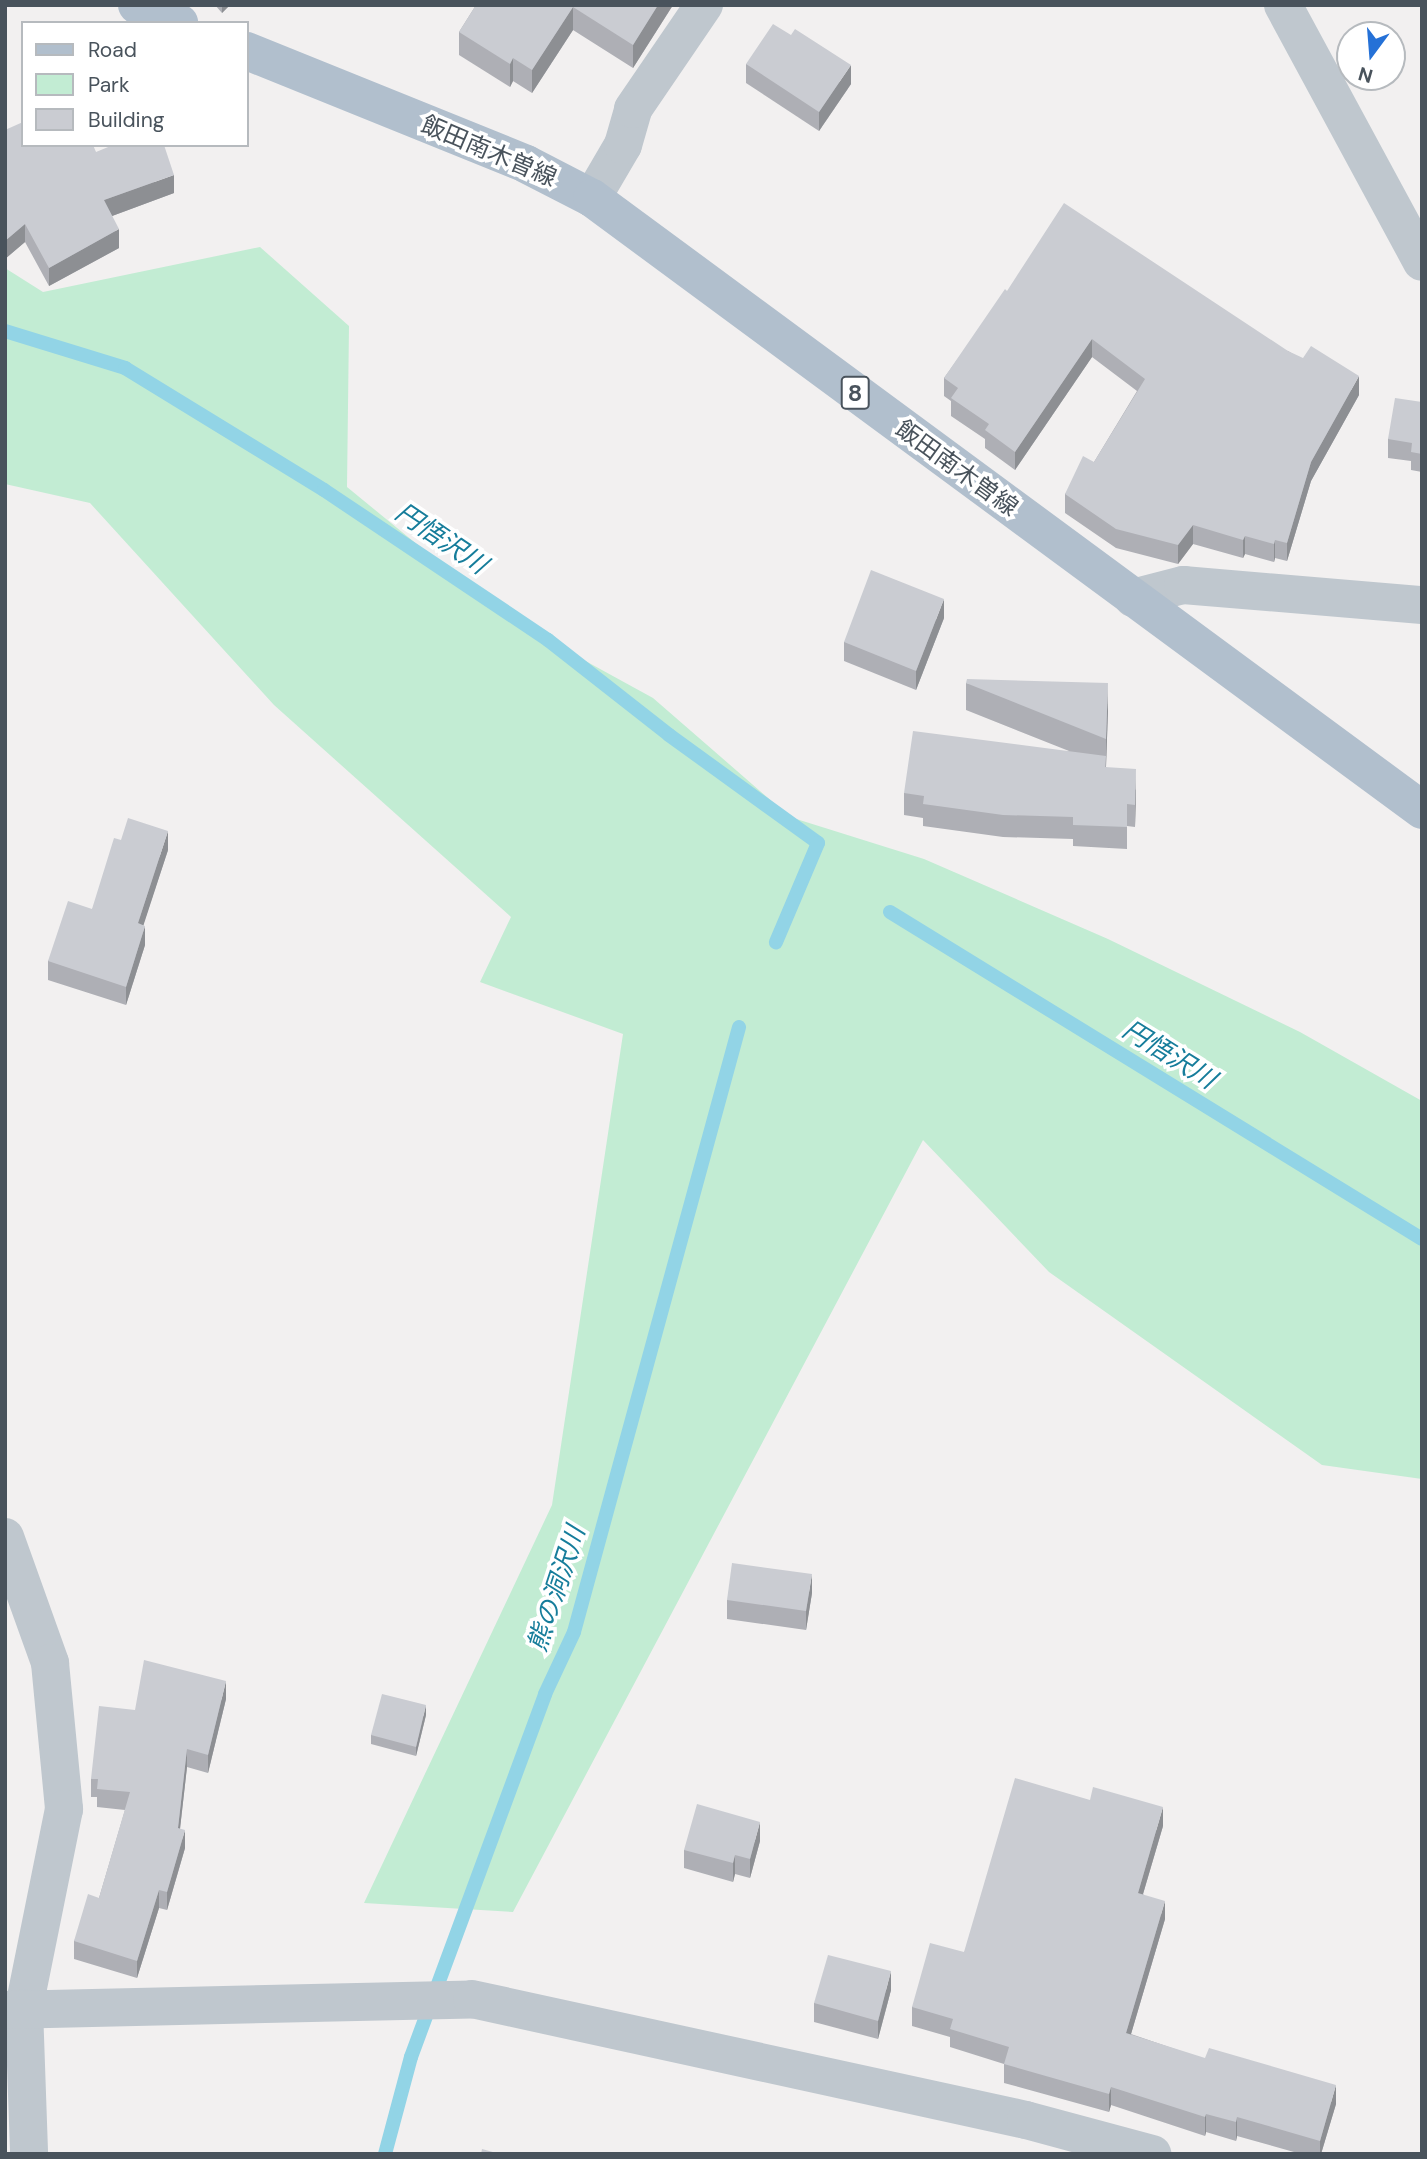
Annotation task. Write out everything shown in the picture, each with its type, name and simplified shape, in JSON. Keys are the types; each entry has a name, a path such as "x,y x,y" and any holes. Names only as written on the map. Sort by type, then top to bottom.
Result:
{"main road":[{"path":"137,5 174,21"},
{"name":"飯田南木曽線","path":"248,51 527,164 593,198 1422,810"}],"street":[{"path":"593,198 623,145 633,108 704,5"},
{"path":"1283,5 1422,262"},
{"path":"1133,598 1183,585 1422,605"},
{"path":"5,1536 50,1663 64,1809 15,2009 29,2154"},
{"path":"15,2009 472,1999 1026,2120 1152,2154"}],"green space":[{"path":"260,247 349,326 347,487 507,618 653,698 790,817 924,859 1108,939 1300,1032 1422,1101 1422,1479 1322,1465 1049,1272 923,1140 513,1912 364,1903 552,1505 623,1034 480,982 511,917 274,705 90,503 5,484 5,268 43,292"}],"building":[{"path":"476,5 658,5 633,45 573,7 532,70 513,58 510,64 459,32"},
{"path":"773,24 791,35 795,29 851,65 819,112 746,64"},
{"path":"21,123 21,147 94,147 96,152 108,147 165,147 174,175 104,200 119,229 49,268 25,224 5,241 5,130"},
{"path":"1064,203 1288,351 1303,358 1311,346 1359,376 1311,462 1287,543 1275,540 1274,544 1245,536 1243,540 1193,525 1178,545 1116,529 1065,494 1083,456 1094,462 1145,379 1092,339 1015,452 985,430 989,424 951,398 958,388 944,378 1005,289 1007,291"},
{"path":"1395,398 1422,402 1422,454 1411,452 1412,443 1388,439"},
{"path":"871,570 944,599 916,671 844,642"},
{"path":"967,679 1108,683 1106,739 966,683"},
{"path":"913,731 1106,756 1105,767 1136,769 1135,805 1127,804 1127,827 1073,825 1073,817 1003,815 923,804 924,796 904,793"},
{"path":"128,818 168,831 138,923 145,926 126,987 48,961 68,901 92,909 114,838 121,840"},
{"path":"732,1563 812,1574 806,1611 727,1600"},
{"path":"144,1660 226,1681 208,1755 187,1749 178,1828 185,1830 167,1892 159,1890 137,1961 74,1941 88,1894 99,1898 130,1792 97,1789 98,1779 91,1779 99,1706 135,1710"},
{"path":"382,1694 426,1705 416,1747 371,1735"},
{"path":"1015,1778 1090,1800 1093,1787 1163,1807 1138,1893 1165,1901 1126,2033 1205,2058 1209,2048 1336,2085 1320,2141 1237,2117 1236,2122 1206,2114 1205,2117 1111,2087 1109,2094 1004,2064 1009,2047 950,2029 953,2019 912,2007 930,1943 964,1952"},
{"path":"697,1804 760,1822 750,1859 735,1855 733,1863 684,1850"},
{"path":"828,1955 891,1971 878,2021 814,2003"},
{"path":"482,2149 500,2154 481,2154"}],"waterway":[{"name":"円悟沢川","path":"5,331 125,368 324,490 548,640 669,735 818,843 776,942"},
{"name":"円悟沢川","path":"890,912 1422,1239"},
{"name":"熊の洞沢川","path":"385,2154 411,2057 545,1694 574,1632 739,1027"}]}
